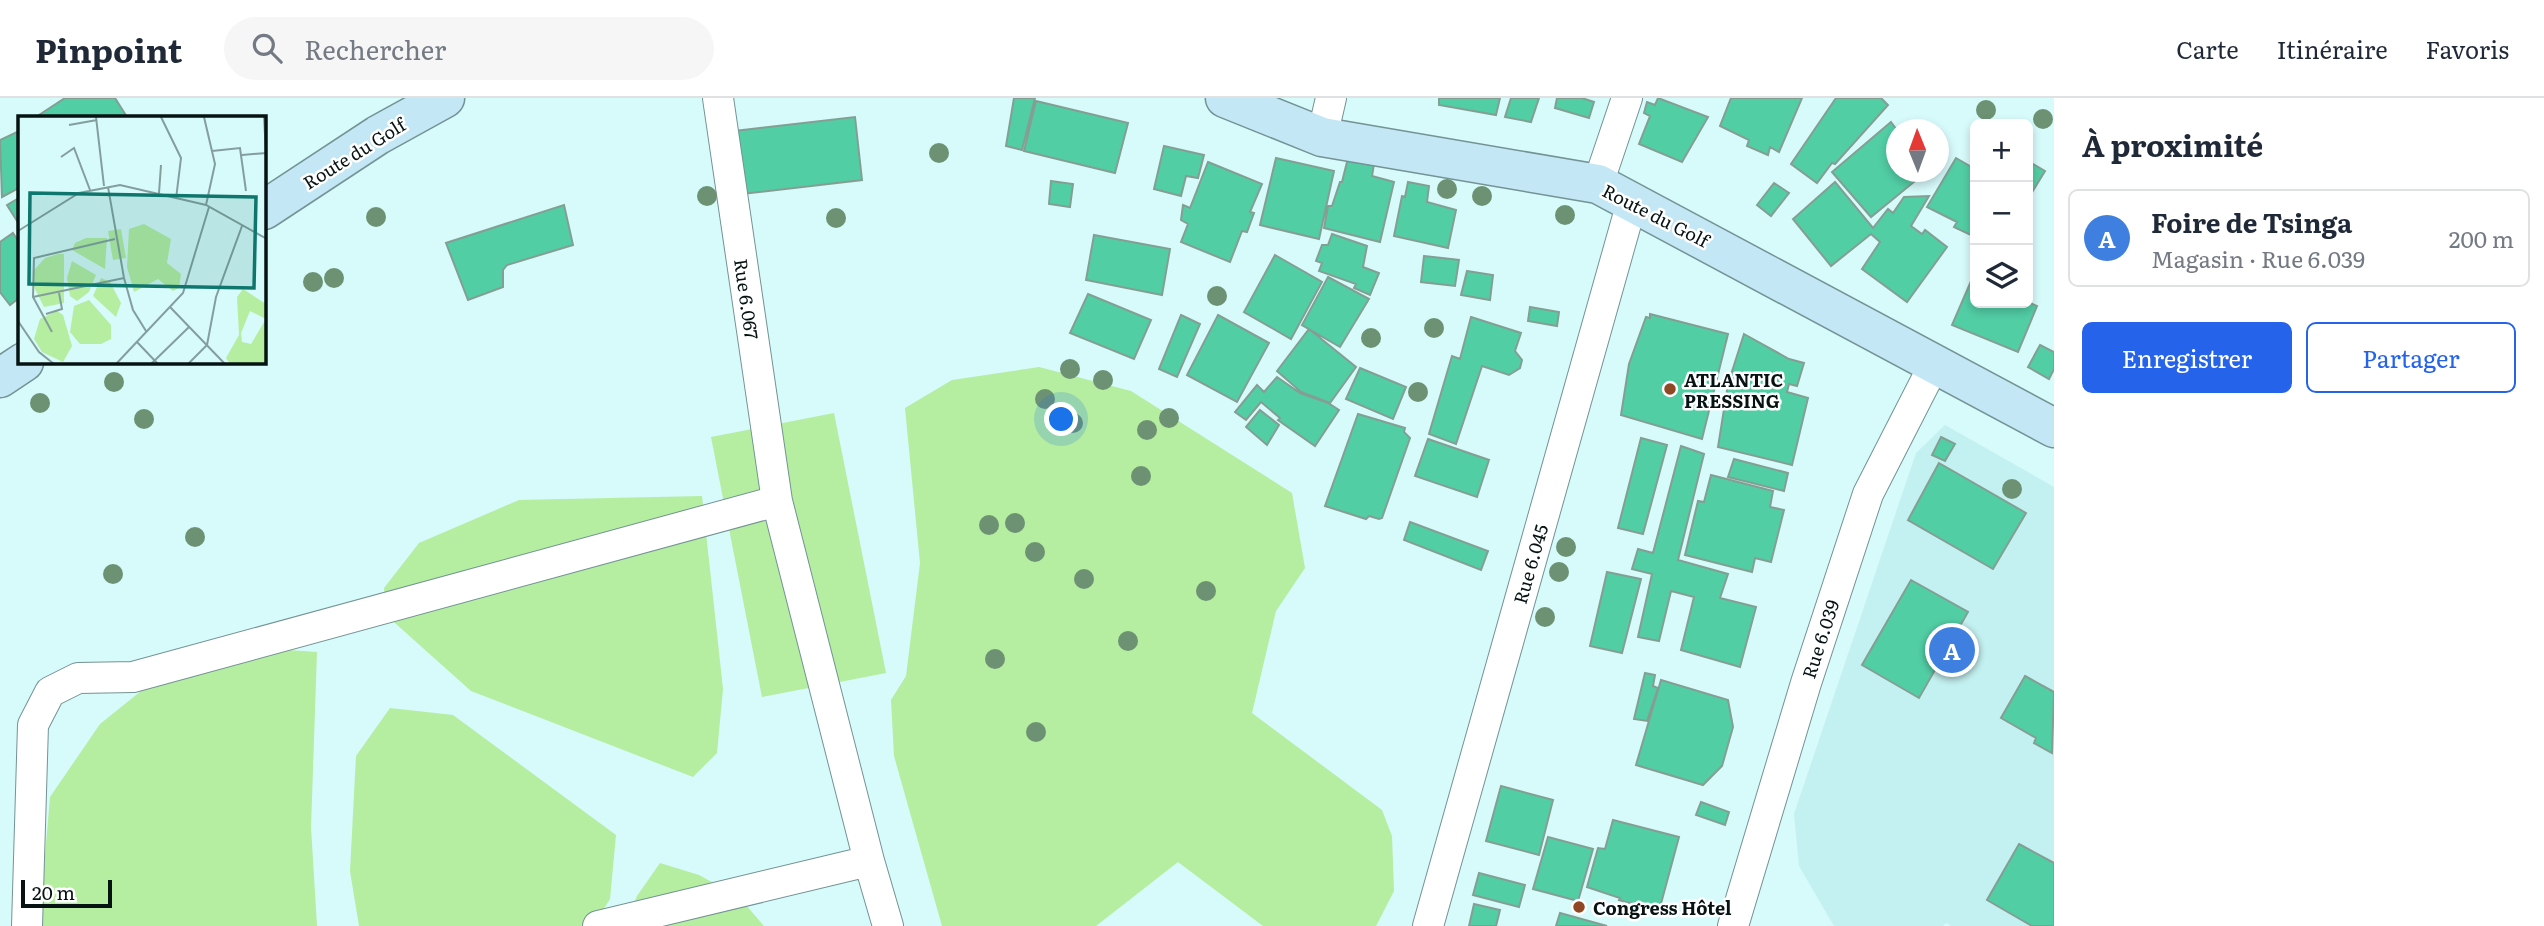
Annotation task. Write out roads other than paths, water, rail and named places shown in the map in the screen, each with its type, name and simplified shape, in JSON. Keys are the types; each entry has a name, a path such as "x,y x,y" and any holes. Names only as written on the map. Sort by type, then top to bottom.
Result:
{"main road":[{"name":"Route du Golf","path":"266,209 378,135 445,98"},
{"name":"Route du Golf","path":"1224,98 1322,137 1598,184 2054,428"},
{"path":"0,378 21,364"}],"street":[{"name":"Rue 6.067","path":"718,98 777,501 888,926"},
{"path":"1322,137 1331,98"},
{"path":"1598,184 1627,98"},
{"name":"Rue 6.045","path":"1428,926 1632,202"},
{"name":"Rue 6.039","path":"1733,926 1806,683 1868,494 1935,363"},
{"path":"27,926 33,725 50,692 78,678 133,677 777,501"},
{"path":"597,926 869,861"}],"place":[{"name":"ATLANTIC PRESSING","path":"1670,389"},
{"name":"Foire de Tsinga","path":"1952,650"},
{"name":"Congress Hôtel","path":"1579,907"}]}
